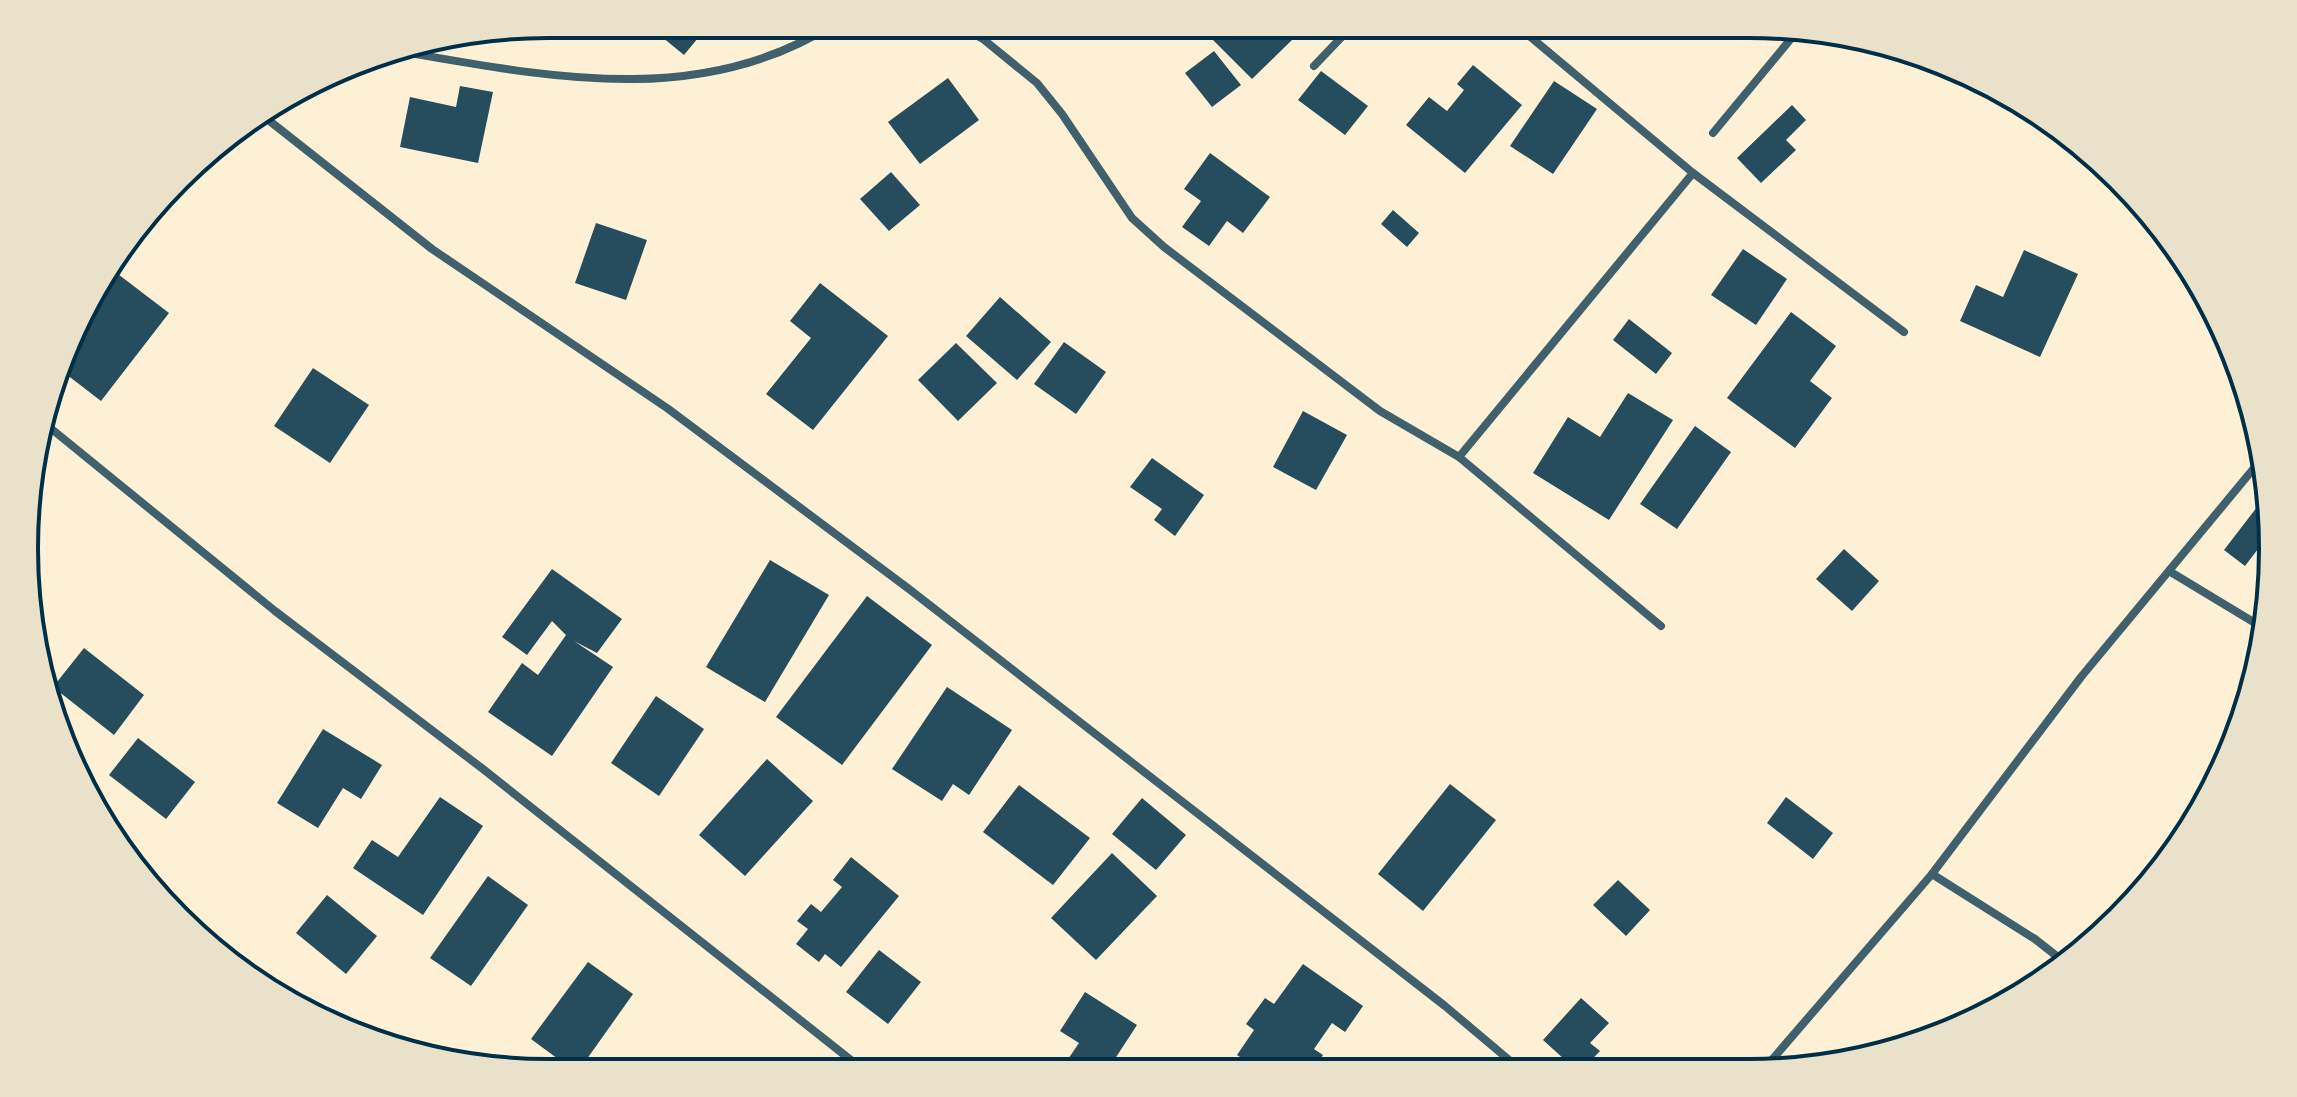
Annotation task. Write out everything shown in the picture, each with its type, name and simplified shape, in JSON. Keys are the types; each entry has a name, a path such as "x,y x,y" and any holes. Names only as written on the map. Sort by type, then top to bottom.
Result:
{"street":[{"path":"418,54 533,74 594,80 642,80 712,72 758,60 809,38"},
{"path":"981,38 1037,83 1062,114 1132,218 1164,247 1380,411 1459,457 1661,626"},
{"path":"1314,66 1341,38"},
{"path":"1532,38 1693,173 1904,332"},
{"path":"1713,133 1790,40"},
{"path":"270,121 432,249 667,408 909,589 1433,996 1508,1059"},
{"path":"1459,457 1693,173"},
{"path":"52,429 275,611 534,808 850,1059"},
{"path":"1773,1058 1932,874 2081,677 2253,470"},
{"path":"2169,571 2254,622"},
{"path":"1932,874 2056,956"}],"building":[{"path":"663,38 698,38 684,55"},
{"path":"1211,38 1294,38 1252,79"},
{"path":"1214,51 1241,85 1212,107 1185,73"},
{"path":"1473,65 1522,105 1465,173 1406,125 1429,97 1447,111 1464,90 1457,84"},
{"path":"1321,71 1368,106 1345,135 1298,100"},
{"path":"948,78 979,120 920,164 888,122"},
{"path":"1554,81 1597,109 1553,174 1510,146"},
{"path":"460,86 493,92 478,163 400,147 410,97 456,107"},
{"path":"1792,105 1806,120 1786,140 1796,150 1761,183 1737,158"},
{"path":"1210,153 1270,197 1243,233 1227,221 1209,246 1182,227 1201,201 1184,189"},
{"path":"891,172 920,205 889,231 860,199"},
{"path":"1393,210 1419,233 1407,247 1381,224"},
{"path":"596,223 647,240 626,300 575,283"},
{"path":"1743,249 1787,279 1756,325 1711,295"},
{"path":"2024,250 2078,274 2040,357 1960,321 1976,285 2003,297"},
{"path":"118,274 169,313 101,401 68,376 91,323"},
{"path":"820,283 888,336 813,430 766,394 811,338 790,321"},
{"path":"1000,297 1051,342 1017,380 966,336"},
{"path":"1791,312 1836,346 1810,381 1832,398 1795,448 1727,398"},
{"path":"1629,319 1672,353 1656,374 1613,340"},
{"path":"1064,342 1106,372 1076,414 1034,384"},
{"path":"956,343 997,383 958,421 918,380"},
{"path":"313,368 369,405 330,463 274,426"},
{"path":"1628,393 1673,420 1609,520 1533,473 1568,417 1600,437"},
{"path":"1303,411 1347,435 1316,490 1273,467"},
{"path":"1695,426 1731,452 1677,529 1640,504"},
{"path":"1152,458 1204,495 1175,536 1154,520 1162,509 1130,487"},
{"path":"2257,507 2259,548 2245,566 2224,550"},
{"path":"1844,549 1879,581 1852,611 1816,579"},
{"path":"770,560 829,595 765,702 706,667"},
{"path":"552,569 622,619 597,653 574,641 613,667 552,756 488,712 522,663 538,675 566,635 552,621 527,655 502,637"},
{"path":"867,596 932,645 842,765 776,717"},
{"path":"84,648 144,695 114,735 58,691 56,684"},
{"path":"947,687 1012,730 969,795 953,784 942,801 892,769"},
{"path":"656,696 704,729 659,796 611,763"},
{"path":"323,729 382,765 361,799 343,788 318,828 277,803"},
{"path":"138,738 195,782 166,819 109,775"},
{"path":"767,759 813,801 745,876 699,835"},
{"path":"1450,784 1496,820 1423,911 1378,874"},
{"path":"1019,785 1090,838 1053,885 983,832"},
{"path":"440,797 483,826 423,915 353,868 372,840 398,857"},
{"path":"1786,797 1833,833 1813,859 1767,823"},
{"path":"1142,798 1186,835 1156,870 1112,834"},
{"path":"1112,853 1157,896 1096,960 1051,918"},
{"path":"851,857 899,896 841,967 825,954 819,962 796,944 808,929 797,921 811,904 821,912 842,887 833,880"},
{"path":"488,876 528,905 471,986 430,958"},
{"path":"1618,880 1650,910 1626,936 1593,905"},
{"path":"327,895 377,936 346,974 296,933"},
{"path":"879,950 921,982 888,1024 846,992"},
{"path":"588,962 633,994 587,1059 558,1059 531,1039"},
{"path":"1303,964 1363,1006 1345,1032 1332,1023 1314,1049 1323,1055 1320,1059 1243,1059 1237,1055 1254,1030 1246,1024 1265,998 1274,1004"},
{"path":"1085,992 1137,1025 1115,1059 1068,1059 1079,1043 1060,1031"},
{"path":"1581,998 1609,1023 1590,1043 1600,1051 1592,1059 1564,1059 1543,1040"}]}
